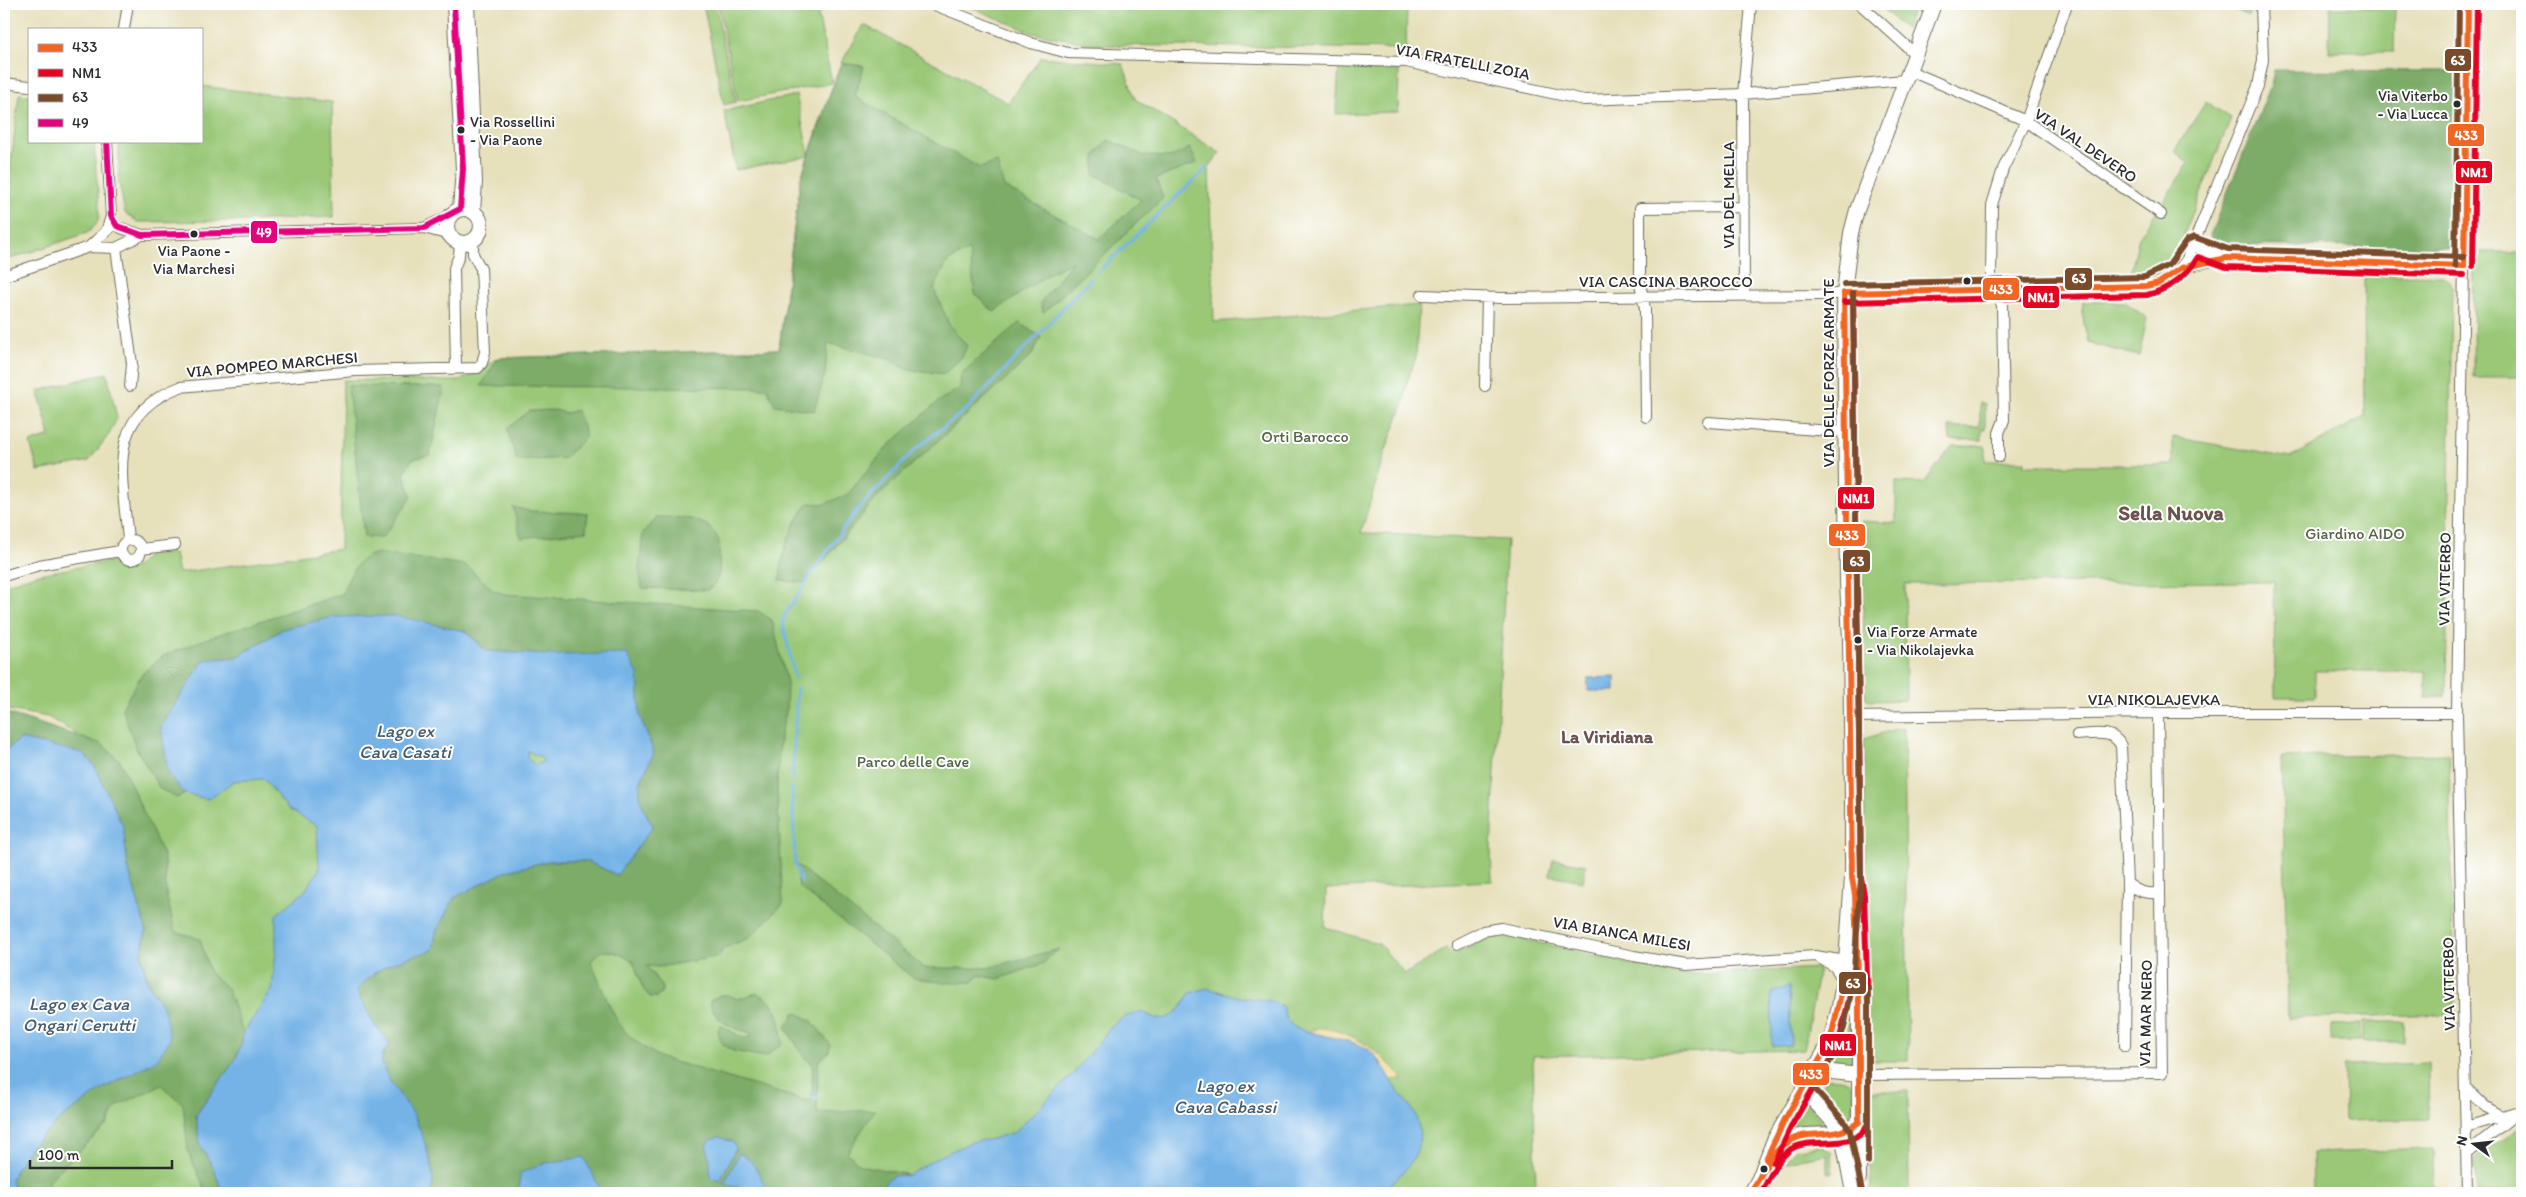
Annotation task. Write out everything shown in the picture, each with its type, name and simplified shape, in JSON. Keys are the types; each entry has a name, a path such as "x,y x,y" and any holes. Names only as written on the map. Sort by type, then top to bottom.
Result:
{"street":[{"path":"124,28 128,4"},
{"path":"454,4 463,169 462,212"},
{"path":"461,239 447,226 462,212 475,182 467,4"},
{"name":"VIA FRATELLI ZOIA","path":"932,4 1031,43 1068,53 1406,62 1584,100 1743,94 1907,75"},
{"name":"VIA DEL MELLA","path":"1744,296 1743,94 1751,4"},
{"path":"1860,4 1915,54"},
{"name":"VIA DELLE FORZE ARMATE","path":"1759,1178 1774,1140 1830,1042 1844,981 1852,878 1844,293 1854,220 1934,4"},
{"path":"1999,457 1999,433 2004,421 2002,304 1991,278 1992,205 2003,169 2026,121 2067,4"},
{"path":"2181,268 2194,246 2258,86 2263,60 2261,4"},
{"name":"VIA VITERBO","path":"2467,1193 2457,713 2468,4"},
{"name":"VIA VAL DEVERO","path":"1907,75 2026,121 2161,214"},
{"path":"4,83 28,86"},
{"path":"107,142 111,216 104,240 116,246"},
{"path":"1646,417 1645,309 1642,296 1640,208 1744,207"},
{"path":"89,247 106,230 119,227 142,235 424,228 461,239 479,234 481,226 479,218 462,212 424,228"},
{"path":"111,216 125,236 116,246 132,364 130,386"},
{"path":"4,276 89,247 116,246 142,235"},
{"path":"456,368 454,268 459,256 461,239"},
{"name":"VIA POMPEO MARCHESI","path":"128,539 122,466 123,444 128,430 137,415 146,404 161,394 180,387 356,371 478,368 485,356 481,269 473,254 461,239"},
{"path":"2194,246 2226,258"},
{"path":"2181,268 2226,258 2464,266"},
{"name":"VIA CASCINA BAROCCO","path":"1422,295 1487,297 1744,296 2146,286 2165,280 2181,268"},
{"path":"1485,386 1487,297"},
{"path":"1708,422 1845,432"},
{"path":"128,539 138,542 141,549 139,555 132,560 125,559 120,551 122,544 128,539"},
{"path":"141,549 175,545"},
{"path":"4,576 39,565 120,551"},
{"name":"VIA NIKOLAJEVKA","path":"1851,717 2158,713 2457,713"},
{"name":"VIA MAR NERO","path":"1859,1075 2162,1072 2158,713"},
{"path":"2077,734 2109,734 2121,746 2126,883 2125,1046"},
{"name":"VIA DELLE FORZE ARMATE","path":"1852,878 1855,895 1859,1002 1859,1177 1855,1193"},
{"path":"2126,883 2140,892 2160,893"},
{"name":"VIA BIANCA MILESI","path":"1457,944 1483,931 1501,928 1686,965 1815,956 1846,961"},
{"path":"1815,956 1834,966 1844,981"},
{"path":"1846,961 1852,970 1853,988 1859,1002"},
{"path":"1814,1070 1859,1075"},
{"path":"2466,1088 2486,1107 2500,1115"},
{"path":"1803,1089 1838,1126 1842,1134 1855,1193"},
{"path":"2466,1127 2521,1110"},
{"path":"2466,1154 2505,1125 2521,1110"},
{"path":"1842,1134 1859,1122"},
{"name":"VIA DELLE FORZE ARMATE","path":"1750,1193 1781,1147 1789,1140 1806,1136 1842,1134"}],"green space":[{"path":"703,4 715,4 736,102 724,105"},
{"path":"718,4 816,4 832,83 738,101"},
{"path":"963,4 1407,4 1406,49 1098,45 1033,33"},
{"path":"1883,4 1915,4 1905,29 1881,7"},
{"path":"2220,4 2248,4 2249,16"},
{"path":"2330,7 2395,8 2394,52 2329,52"},
{"name":"Parco delle Cave","path":"864,25 1008,103 1041,57 1123,64 1135,99 1220,153 1209,167 1214,322 1419,305 1416,357 1407,382 1404,402 1384,455 1361,533 1507,540 1491,849 1492,881 1326,889 1325,927 1379,944 1405,974 1447,948 1454,955 1490,936 1510,936 1679,975 1819,968 1804,1050 1533,1056 1536,1193 38,1193 86,740 48,717 4,709 4,585 39,574 112,561 126,567 137,567 147,556 175,553 179,573 340,549 343,380 460,381 498,358 779,349 800,181 808,156 736,170 724,111 796,95 809,154 841,63"},
{"path":"841,63 864,66 855,97 980,168 997,162 1004,187 1099,239 1141,200 1094,174 1095,156 1108,140 1145,156 1172,157 1190,148 1197,163 1156,179 1163,198 1043,313 1041,302 1072,262 1051,272 994,312 975,294 969,250 947,262 934,289 949,324 967,346 962,357 944,374 907,369 889,359 828,343 825,374 814,411 775,405 767,388 481,386 498,358 779,349 800,181"},
{"path":"1339,66 1399,71 1398,112 1336,114"},
{"path":"2274,70 2455,71 2454,243 2449,248 2213,245 2210,235 2271,85"},
{"path":"202,86 332,102 334,217 246,221 138,222 125,213 119,182 119,142 202,142"},
{"path":"19,94 28,95 28,142 95,142 98,221 87,233 4,261 4,222"},
{"path":"2206,102 2231,118 2177,252 2163,268 2144,275 2130,276 2139,237 2189,163 2174,151"},
{"path":"2474,252 2522,252 2522,377 2473,377"},
{"name":"Giardino AIDO","path":"2364,274 2441,276 2450,281 2452,286 2446,692 2444,697 2426,698 2426,671 2315,671 2315,697 2275,697 2274,582 1905,584 1906,700 1870,701 1865,697 1861,521 1896,523 1896,482 1924,483 1952,446 1985,446 1985,461 2025,461 2025,465 2173,465 2173,437 2290,458 2365,416"},
{"path":"2083,302 2125,302 2147,318 2139,356 2088,343 2082,313"},
{"path":"1019,323 1041,337 1032,355 879,495 805,583 780,580 782,560 788,539 797,520 809,503 824,504 848,494 888,446 939,401 960,388 961,374"},
{"path":"107,373 117,418 110,433 89,461 38,471 30,443 50,436 38,391"},
{"path":"348,386 444,387 430,455 412,459 404,474 412,497 382,538 364,537"},
{"path":"1980,402 1985,404 1985,429 1982,429 1982,440 1950,440 1949,427 1980,427"},
{"path":"555,410 566,413 577,410 586,436 565,458 517,461 507,429 529,411"},
{"path":"513,507 529,511 588,513 586,531 521,538"},
{"path":"657,517 699,521 712,530 717,537 720,548 718,577 707,590 642,588 639,569 643,533"},
{"path":"378,553 465,565 493,590 504,594 758,611 772,620 787,683 786,713 780,736 777,786 783,904 749,938 722,949 720,956 659,967 647,966 662,987 662,993 657,997 650,997 643,989 633,961 616,953 605,951 595,956 591,962 613,1013 625,1031 639,1044 661,1058 807,1101 812,1099 813,1064 805,1058 786,1028 795,1012 812,1021 830,1044 829,1052 818,1062 817,1113 875,1110 847,1153 860,1165 909,1175 891,1179 879,1193 602,1193 583,1157 521,1173 519,1193 431,1193 433,1185 431,1164 420,1130 412,1113 392,1086 384,1071 383,1056 390,1043 375,1025 356,993 363,983 380,969 389,964 432,950 436,932 454,898 506,871 549,861 586,861 617,875 653,826 642,805 640,790 644,774 654,753 640,716 638,674 548,655 487,651 465,630 305,626 283,629 237,657 204,660 161,726 168,773 185,794 177,798 160,789 136,748 122,708 142,674 163,656 208,638 342,594 355,568 364,558","holes":["745,1156 761,1177 760,1192 725,1183"]},
{"path":"4,712 102,744 120,761 164,857 166,893 175,931 200,939 210,973 227,988 243,1033 242,1043 235,1060 196,1115 200,1145 212,1165 223,1193 207,1193 188,1152 183,1104 161,1085 117,1106 107,1125 48,1181 50,1193 15,1193 11,1179 29,1148 62,1118 104,1088 157,1060 164,1009 147,981 141,955 146,930 128,868 123,826 42,744 20,739 4,752"},
{"path":"1896,729 1904,729 1908,1061 1871,1061 1867,1058 1864,739"},
{"path":"2449,754 2454,1014 2288,1018 2282,757"},
{"path":"1553,859 1586,865 1583,881 1550,875"},
{"path":"796,864 924,968 987,968 1059,949 1042,964 998,979 978,975 973,982 945,983 913,978 799,887"},
{"path":"757,993 765,997 775,1008 781,1028 782,1044 765,1057 733,1051 721,1043 718,1030 720,1025 743,1038 751,1037 751,1033 725,1023 715,1014 710,1001 717,996 724,995 737,999"},
{"path":"1846,1009 1853,1009 1852,1070 1828,1065 1840,1038"},
{"path":"2363,1022 2404,1022 2404,1042 2363,1042"},
{"path":"2360,1024 2360,1041 2331,1041 2331,1025"},
{"path":"2428,1063 2429,1119 2345,1121 2344,1066"},
{"path":"1827,1078 1843,1080 1851,1085 1853,1089 1853,1111 1848,1117 1840,1117 1825,1104 1821,1089"},
{"path":"1871,1091 1908,1091 1909,1193 1871,1193 1868,1093"},
{"path":"1803,1099 1829,1129 1784,1136"},
{"path":"2522,1126 2522,1193 2476,1193 2475,1158"},
{"path":"1822,1145 1831,1152 1832,1173 1827,1173 1827,1154 1783,1164 1794,1150"},
{"path":"2433,1149 2434,1193 2313,1193 2312,1153"}],"sand":[{"path":"1322,1028 1347,1034 1358,1039 1386,1061 1403,1079 1390,1080 1380,1061 1306,1032"}],"water":[{"name":"Lago ex Cava Casati","path":"396,616 465,631 487,651 548,655 627,654 638,674 640,716 654,753 644,774 640,790 642,805 653,826 617,875 586,861 549,861 506,871 454,898 436,932 433,950 390,964 372,975 357,992 375,1025 390,1043 382,1056 384,1071 413,1114 421,1132 431,1164 433,1185 431,1193 223,1193 212,1165 200,1145 196,1115 235,1060 242,1043 243,1033 272,990 276,950 276,915 304,892 319,870 317,826 288,809 264,779 234,781 208,799 185,794 168,773 161,726 204,660 237,657 283,629 334,617","holes":["528,751 542,758 543,762 535,765 527,758"]},
{"path":"1615,677 1615,691 1588,691 1588,678"},
{"name":"Lago ex Cava Ongari Cerutti","path":"20,739 83,753 94,765 123,826 128,868 146,930 141,955 147,982 164,1009 170,1040 157,1060 104,1088 62,1118 29,1148 11,1179 15,1193 4,1193 4,752"},
{"path":"1789,986 1791,1046 1772,1046 1771,993"},
{"name":"Lago ex Cava Cabassi","path":"1207,988 1239,997 1271,1001 1282,1006 1286,1018 1294,1027 1356,1044 1374,1054 1396,1089 1411,1107 1420,1133 1415,1156 1400,1176 1379,1193 879,1193 887,1180 893,1176 909,1175 934,1159 971,1142 992,1139 1015,1132 1071,1076 1110,1028 1124,1017 1142,1012 1157,1019 1168,1018 1179,1010 1190,993"},
{"path":"719,1137 733,1142 736,1148 720,1181 710,1178 710,1161 706,1145 710,1140"},
{"path":"739,1153 752,1163 758,1172 765,1187 760,1192 724,1184"},
{"path":"584,1157 602,1193 519,1193 520,1173 546,1163"}],"waterway":[{"path":"1098,272 1208,167"},
{"path":"795,678 783,624 784,616 858,509 916,449 968,408 1092,278"},
{"path":"792,779 797,688"},
{"path":"792,788 795,864 801,882"},
{"path":"812,1098 817,1098"}],"transit line":[{"name":"49","path":"107,142 111,216 117,226 142,235 424,228 460,209 463,169 454,4"},
{"name":"63","path":"2455,266 2459,4"},
{"name":"433","path":"2464,266 2468,4"},
{"name":"NM1","path":"2473,266 2477,4"},
{"name":"63","path":"1844,284 2145,277 2169,265 2187,240 2194,237 2228,249 2464,257"},
{"name":"NM1","path":"1844,302 2147,295 2170,286 2177,281 2188,271 2198,257 2226,267 2464,275"},
{"name":"433","path":"1844,293 2146,286 2159,283 2181,268 2226,258 2464,266"},
{"name":"433","path":"1751,1193 1773,1156 1788,1142 1797,1137 1841,1131 1859,1122 1859,1002 1855,895 1852,878 1844,293"},
{"name":"NM1","path":"1761,1193 1777,1164 1791,1149 1810,1143 1844,1141 1854,1138 1862,1132 1868,1123 1868,1002 1864,895 1861,877 1853,293"},
{"name":"63","path":"1853,293 1861,879 1853,982 1844,1028 1833,1056 1814,1088 1844,1121 1850,1131 1862,1191"},
{"name":"433","path":"1766,1159 1785,1119 1830,1042 1843,985"},
{"name":"NM1","path":"1774,1163 1793,1123 1838,1046 1852,987"},
{"name":"63","path":"1868,988 1868,1162"}],"place":[{"name":"Via Viterbo - Via Lucca","path":"2457,104"},
{"name":"Via Rossellini - Via Paone","path":"461,130"},
{"name":"Via Paone - Via Marchesi","path":"194,234"},
{"name":"Via Forze Armate - Via Nikolajevka","path":"1858,640"}],"district":[{"name":"Sella Nuova","path":"2171,513"},
{"name":"La Viridiana","path":"1607,737"}],"park label":[{"name":"Orti Barocco","path":"1305,436"}]}
